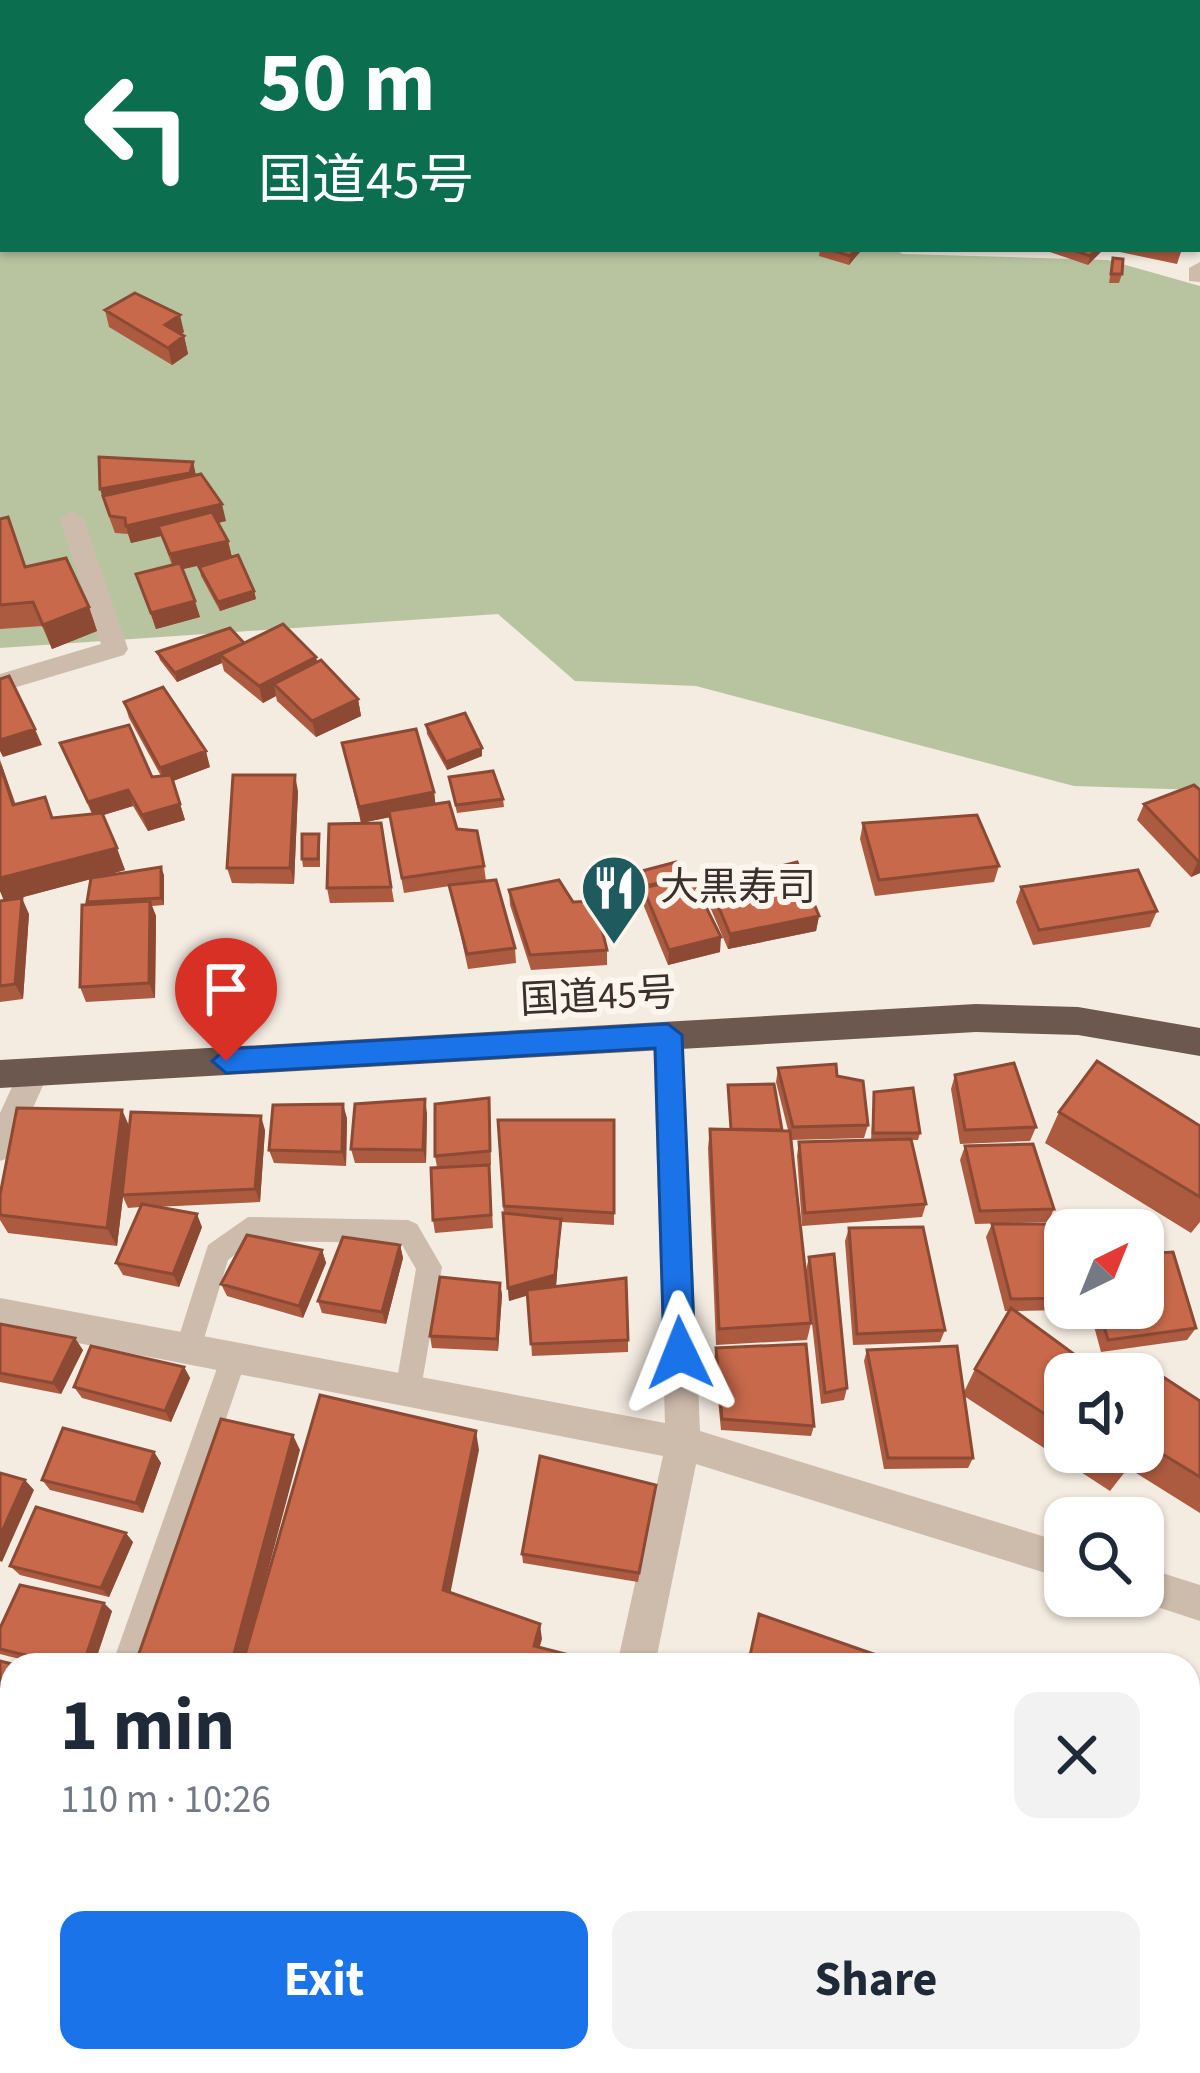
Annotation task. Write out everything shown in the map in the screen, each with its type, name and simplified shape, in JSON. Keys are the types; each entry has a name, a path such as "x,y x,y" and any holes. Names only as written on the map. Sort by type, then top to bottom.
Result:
{"highway":[{"name":"国道45号","path":"17,1073 976,1018 1078,1021 1200,1042"}],"street":[{"path":"0,683 115,649 72,519"},
{"path":"638,1653 682,1444 668,1035"},
{"path":"0,1148 17,1073"},
{"path":"0,1312 682,1444 1044,1555"},
{"path":"1164,1592 1200,1603"}],"lane":[{"path":"188,1349 218,1253 248,1229 408,1232 429,1268 409,1391"},
{"path":"131,1653 234,1358"}],"green space":[{"path":"0,252 899,252 1108,260 1200,286 1200,790 1074,786 696,686 575,681 498,614 0,648"}],"building":[{"path":"1113,258 1123,259 1122,274 1111,274"},
{"path":"135,293 180,315 165,325 184,336 168,348 105,310"},
{"path":"99,457 193,462 190,473 100,489"},
{"path":"201,474 222,504 126,526 125,518 110,516 103,496"},
{"path":"212,512 228,541 170,554 158,526"},
{"path":"8,517 25,567 66,558 89,607 43,625 33,602 0,605 0,519"},
{"path":"238,555 254,591 218,602 199,567"},
{"path":"180,563 195,601 151,613 136,574"},
{"path":"283,624 316,657 259,686 220,655"},
{"path":"230,628 244,643 175,673 157,652"},
{"path":"321,660 358,699 312,721 274,684"},
{"path":"9,676 35,729 0,740 0,679"},
{"path":"163,687 206,751 160,768 124,702"},
{"path":"465,713 482,748 446,762 426,725"},
{"path":"129,725 152,777 171,775 180,804 142,815 128,790 88,802 60,743"},
{"path":"416,729 434,792 359,807 342,743"},
{"path":"0,765 13,805 45,797 52,818 102,813 117,848 0,878"},
{"path":"493,771 503,799 456,805 449,777"},
{"path":"233,775 295,775 290,868 227,868"},
{"path":"1194,785 1200,790 1200,861 1144,804"},
{"path":"449,802 457,829 477,831 484,866 402,878 389,811"},
{"path":"977,815 999,866 879,880 863,823"},
{"path":"381,823 391,887 327,888 329,824"},
{"path":"302,834 319,834 318,859 302,859"},
{"path":"676,862 684,878 645,886 638,872"},
{"path":"797,862 819,916 730,934 709,884"},
{"path":"161,867 161,898 87,902 91,878"},
{"path":"1138,870 1157,911 1039,930 1021,887"},
{"path":"691,877 721,937 669,950 643,888"},
{"path":"496,880 515,948 467,954 449,885"},
{"path":"559,880 573,902 595,901 607,950 530,955 509,890"},
{"path":"22,898 15,984 0,986 0,901"},
{"path":"150,901 149,983 80,987 82,905"},
{"path":"1097,1061 1200,1126 1200,1197 1059,1112"},
{"path":"1014,1063 1036,1127 965,1130 955,1075"},
{"path":"836,1064 837,1076 863,1081 868,1125 793,1127 778,1068"},
{"path":"774,1084 782,1130 731,1129 728,1085"},
{"path":"913,1088 920,1133 873,1133 874,1092"},
{"path":"489,1098 490,1151 435,1156 435,1104"},
{"path":"425,1099 423,1150 351,1149 355,1104"},
{"path":"343,1104 342,1152 269,1150 273,1105"},
{"path":"17,1108 122,1110 107,1228 0,1215"},
{"path":"131,1112 261,1116 255,1189 122,1195"},
{"path":"498,1120 614,1120 614,1213 504,1206"},
{"path":"710,1129 790,1131 811,1323 719,1329"},
{"path":"911,1139 926,1204 805,1213 799,1142"},
{"path":"1033,1144 1054,1209 980,1211 965,1146"},
{"path":"489,1165 491,1215 433,1220 431,1168"},
{"path":"142,1204 197,1214 173,1274 116,1263"},
{"path":"503,1213 561,1219 555,1275 508,1288"},
{"path":"992,1224 1044,1224 1044,1298 1011,1299"},
{"path":"923,1227 945,1330 857,1334 849,1228"},
{"path":"247,1235 322,1250 299,1306 221,1284"},
{"path":"343,1237 400,1245 382,1312 318,1301"},
{"path":"1173,1252 1196,1328 1108,1340 1105,1329 1164,1329 1164,1253"},
{"path":"834,1254 847,1388 825,1393 809,1257"},
{"path":"440,1277 500,1283 497,1339 430,1336"},
{"path":"626,1278 628,1340 531,1344 527,1290"},
{"path":"1011,1308 1072,1353 1044,1353 1044,1413 975,1369"},
{"path":"0,1324 75,1338 53,1383 0,1373"},
{"path":"806,1344 814,1426 722,1419 716,1348"},
{"path":"91,1346 184,1367 165,1411 74,1387"},
{"path":"957,1346 973,1458 888,1458 867,1350"},
{"path":"1164,1378 1200,1401 1200,1477 1164,1455"},
{"path":"320,1395 476,1431 443,1590 540,1624 534,1646 562,1653 245,1653"},
{"path":"221,1419 293,1435 234,1653 139,1653"},
{"path":"63,1428 154,1452 136,1503 42,1480"},
{"path":"540,1456 656,1485 639,1573 522,1554"},
{"path":"0,1473 25,1480 0,1536"},
{"path":"36,1507 126,1533 101,1588 10,1566"},
{"path":"20,1585 104,1603 87,1653 0,1649 0,1628"},
{"path":"759,1614 871,1653 751,1653"}],"place":[{"name":"大黒寿司","path":"614,947"}],"route":[{"path":"226,1061 668,1035 680,1353"}]}
